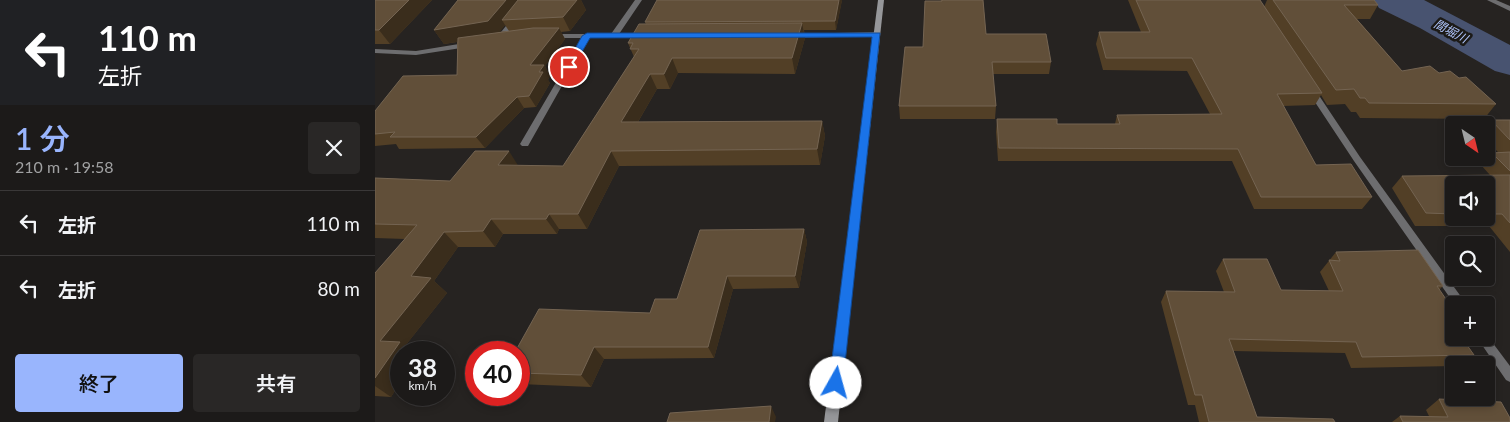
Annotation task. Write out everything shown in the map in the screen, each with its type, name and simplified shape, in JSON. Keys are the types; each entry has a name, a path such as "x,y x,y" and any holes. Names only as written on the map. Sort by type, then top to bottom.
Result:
{"street":[{"path":"500,39 531,0"},
{"path":"615,36 639,0"},
{"path":"831,422 881,0"},
{"path":"1491,0 1510,9"},
{"path":"783,36 877,34"},
{"path":"539,36 654,36"},
{"path":"525,144 587,36"},
{"path":"375,51 416,53 509,38"},
{"path":"1304,79 1357,159 1455,296"},
{"path":"1489,346 1510,376"}],"building":[{"path":"375,0 409,0 379,30 375,30"},
{"path":"458,0 506,0 488,21 434,30"},
{"path":"518,0 577,0 563,17 502,20"},
{"path":"657,0 839,0 835,21 645,22"},
{"path":"983,0 986,34 1046,34 1051,62 992,62 996,106 899,106 905,47 923,47 925,1"},
{"path":"1136,0 1260,0 1322,93 1277,94 1316,165 1351,164 1372,197 1261,197 1238,149 999,148 997,119 1057,119 1057,124 1120,124 1117,115 1222,114 1192,58 1106,58 1099,32 1150,32"},
{"path":"1273,0 1374,0 1378,5 1344,5 1402,71 1430,66 1439,73 1450,71 1459,78 1466,77 1496,104 1369,103 1365,98 1360,98 1354,89 1336,90"},
{"path":"802,23 792,58 672,58 664,74 650,74 621,122 822,121 817,149 611,151 578,214 549,214 546,219 491,219 483,231 444,232 411,276 431,278 380,341 390,342 390,356 375,378 375,273 417,225 375,224 375,178 450,181 475,151 509,151 498,165 563,166 639,49 630,49 633,43 628,43 639,24"},
{"path":"533,28 559,28 530,65 544,65 539,72 543,72 529,96 517,97 476,137 390,137 395,132 375,134 375,111 403,76 457,75 458,38"},
{"path":"1495,120 1510,120 1510,140 1495,124"},
{"path":"1510,152 1510,171 1495,156 1495,153"},
{"path":"1510,175 1510,223 1502,214 1495,214 1495,176 1445,176 1445,214 1426,213 1402,176"},
{"path":"804,229 795,276 727,276 708,347 594,347 581,375 530,373 530,341 521,341 539,309 650,313 655,299 677,299 700,230"},
{"path":"1418,250 1443,286 1437,286 1445,298 1445,346 1468,346 1474,355 1362,357 1356,342 1229,339 1257,417 1333,419 1335,422 1209,422 1202,395 1195,395 1166,291 1235,292 1223,259 1267,259 1281,290 1343,291 1329,260 1340,261 1336,252"},
{"path":"1439,399 1445,399 1445,406 1495,406 1495,402 1501,402 1510,418 1510,422 1403,422 1400,416 1448,417"},
{"path":"771,406 769,422 667,422 670,413"}],"waterway":[{"name":"間堀川","path":"1393,0 1434,20 1510,62"}],"route":[{"path":"569,67 587,36 813,36 877,34 836,383"}]}
